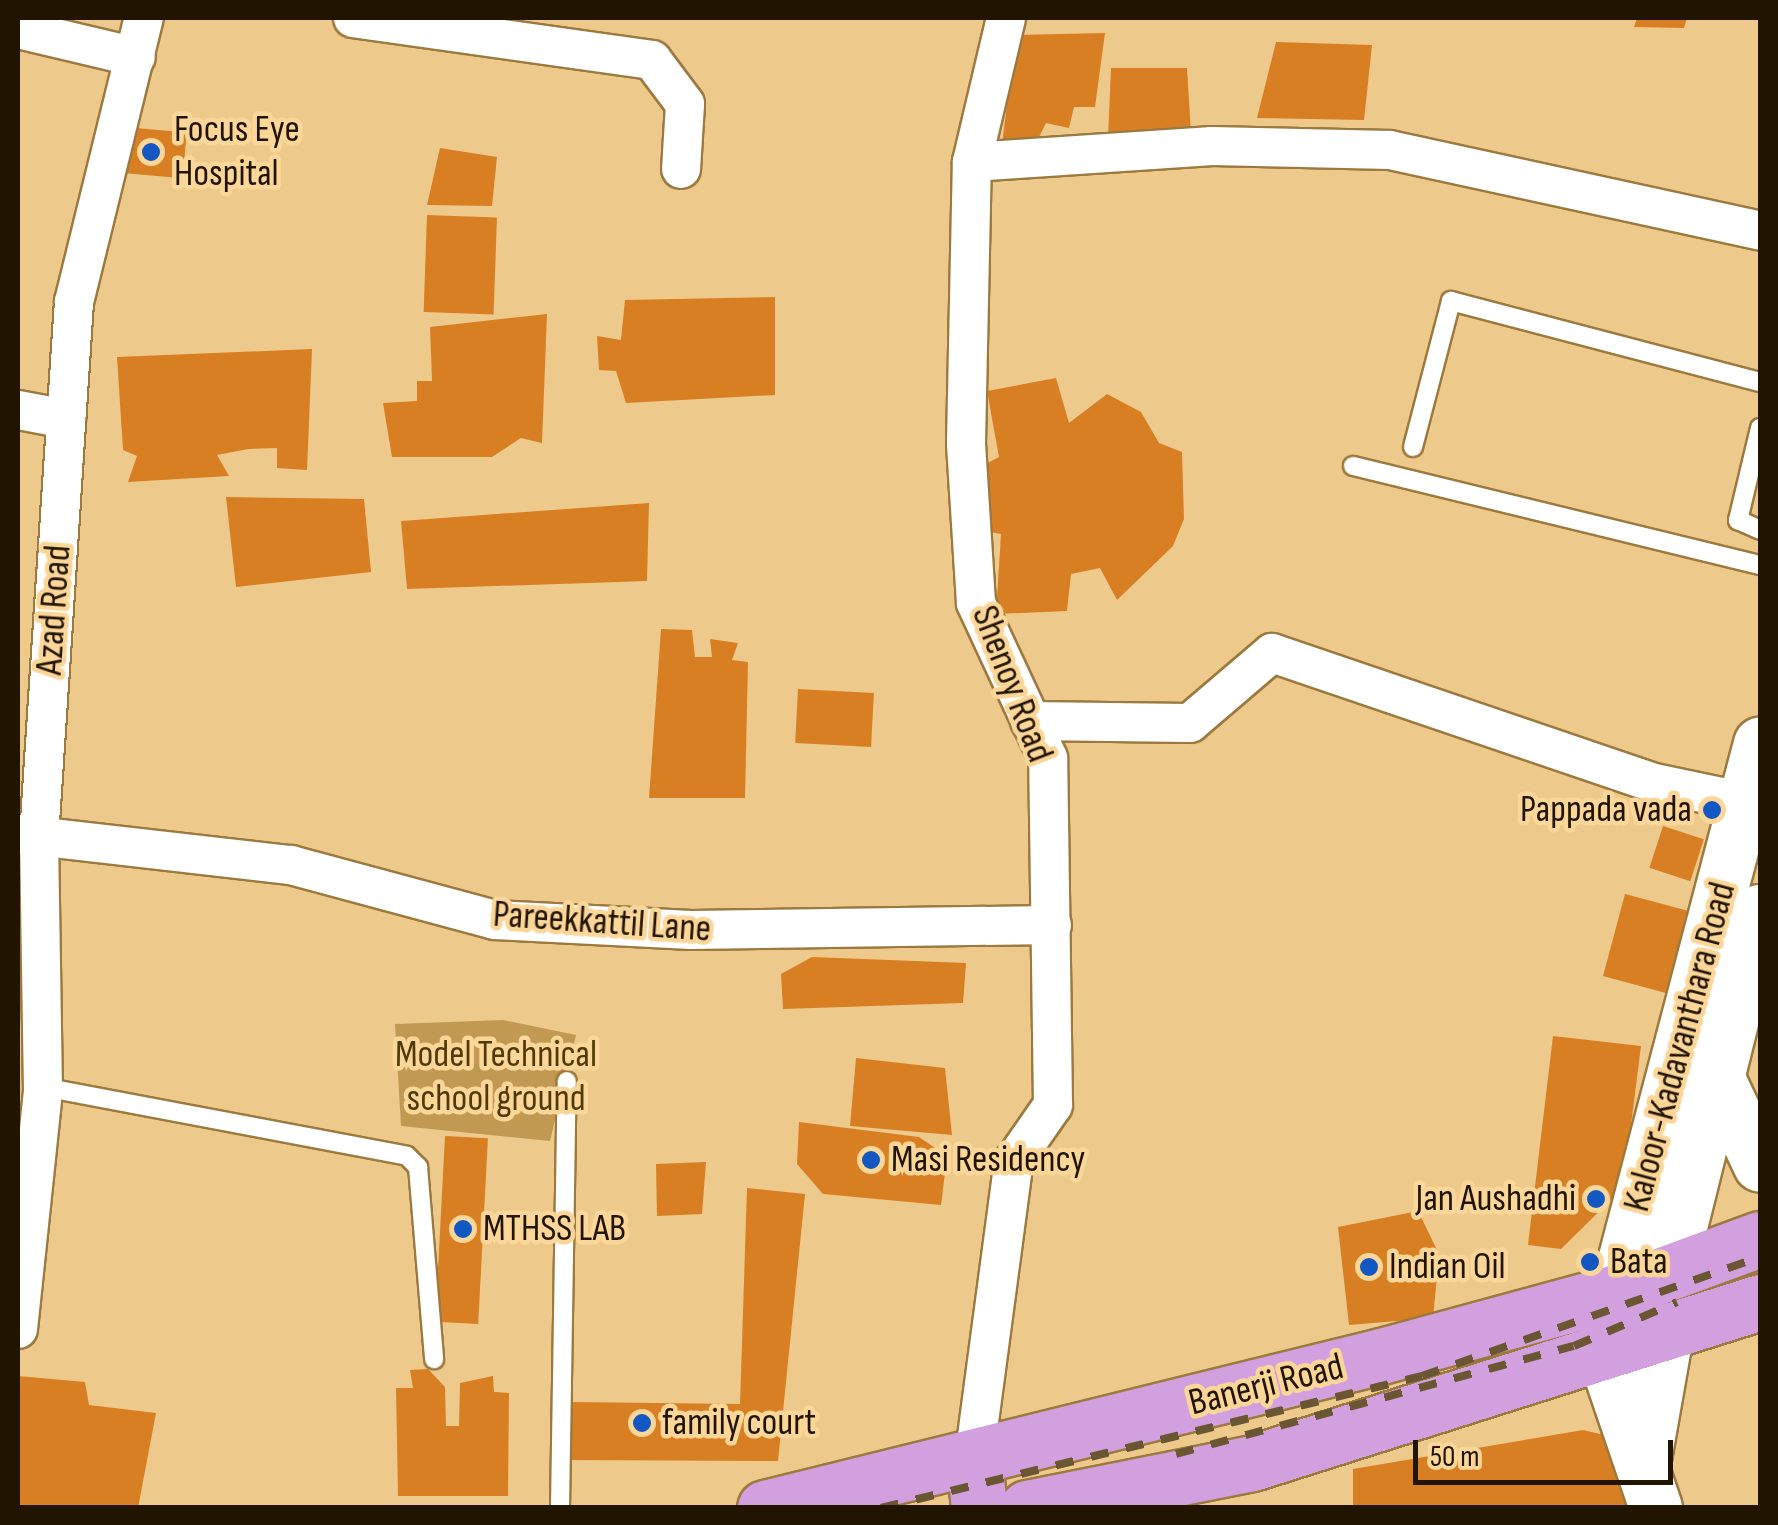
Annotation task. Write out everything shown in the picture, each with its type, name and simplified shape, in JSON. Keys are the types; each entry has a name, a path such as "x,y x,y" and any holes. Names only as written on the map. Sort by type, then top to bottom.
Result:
{"main road":[{"name":"Kaloor-Kadavanthara Road","path":"1616,1292 1753,803 1760,744"},
{"name":"Kaloor-Kadavanthara Road","path":"1670,1271 1760,911"},
{"path":"1718,1077 1760,1166"},
{"name":"Banerji Road","path":"765,1508 955,1486 1381,1356 1616,1292 1760,1238"},
{"path":"1650,1489 1668,1334 1670,1271"},
{"path":"1616,1292 1605,1358 1650,1489"},
{"name":"Banerji Road","path":"1026,1508 1252,1463 1605,1358 1760,1302"},
{"path":"1381,1356 1413,1416"}],"street":[{"name":"Azad Road","path":"18,1329 43,1087 30,981 28,836 74,302 144,18"},
{"path":"353,18 652,60 685,104 682,169"},
{"name":"Shenoy Road","path":"955,1486 1014,1161 1053,1105 1048,758 976,603 966,443 972,162 1006,18"},
{"path":"18,29 136,57"},
{"path":"972,162 1212,146 1390,150 1760,230"},
{"path":"18,410 66,420"},
{"path":"1030,721 1190,723 1272,653 1650,782 1753,803"},
{"name":"Pareekkattil Lane","path":"28,836 290,866 495,920 691,930 1052,926"}],"lane":[{"path":"1413,446 1451,301 1760,382"},
{"path":"1760,428 1738,520 1760,530"},
{"path":"1352,466 1760,565"},
{"path":"560,1508 566,1080"},
{"path":"43,1087 407,1156 418,1167 434,1360"}],"green space":[{"name":"Model Technical school ground","path":"503,1020 576,1035 550,1141 401,1126 395,1024"}],"building":[{"path":"1637,18 1687,18 1684,28 1634,27"},
{"path":"1105,33 1095,107 1074,107 1069,128 1046,123 1039,137 1002,144 1016,35"},
{"path":"1276,42 1372,45 1364,120 1257,118"},
{"path":"1111,68 1187,68 1191,134 1108,139"},
{"path":"124,127 187,132 183,178 120,173"},
{"path":"440,148 497,157 492,206 427,205"},
{"path":"427,215 497,217 494,314 424,312"},
{"path":"775,297 775,395 626,403 616,371 599,370 597,336 621,340 625,300"},
{"path":"547,314 542,443 521,438 492,457 392,457 383,403 417,401 417,381 432,381 430,327"},
{"path":"312,349 307,470 277,468 277,448 248,449 217,455 229,476 128,482 137,456 123,450 117,357"},
{"path":"1056,378 1069,423 1107,394 1141,412 1159,443 1182,452 1184,519 1173,546 1117,600 1100,568 1071,574 1067,611 996,614 1001,534 989,532 986,464 999,457 987,391"},
{"path":"226,497 364,499 371,572 236,587"},
{"path":"649,503 647,581 407,589 401,521"},
{"path":"661,629 692,630 695,657 712,657 710,639 738,643 732,660 748,662 745,798 649,798"},
{"path":"798,689 874,693 871,747 795,743"},
{"path":"1663,826 1704,839 1690,881 1649,868"},
{"path":"1625,894 1688,911 1666,993 1603,976"},
{"path":"812,957 966,963 963,1003 783,1009 781,974"},
{"path":"1553,1036 1641,1046 1623,1188 1561,1249 1528,1245"},
{"path":"856,1058 945,1068 952,1135 850,1126"},
{"name":"Masi Residency","path":"799,1122 919,1137 947,1156 941,1205 823,1194 797,1164"},
{"name":"MTHSS LAB","path":"445,1136 488,1138 478,1324 435,1322"},
{"path":"706,1162 702,1214 657,1216 656,1164"},
{"path":"747,1188 805,1194 778,1461 569,1460 571,1402 740,1404"},
{"path":"1418,1211 1439,1254 1433,1318 1349,1325 1338,1227"},
{"path":"428,1369 445,1387 446,1426 459,1426 460,1383 493,1376 494,1392 509,1393 508,1496 398,1496 396,1388 413,1388 410,1370"},
{"path":"18,1376 85,1382 89,1405 156,1413 138,1508 18,1508"},
{"path":"1583,1430 1609,1436 1627,1508 1353,1508 1353,1469"}],"railway":[{"path":"881,1508 1422,1376 1760,1257"},
{"path":"1176,1454 1574,1346 1677,1302"}],"place":[{"name":"Focus Eye Hospital","path":"151,152"},
{"name":"Pappada vada","path":"1712,810"},
{"name":"Masi Residency","path":"871,1160"},
{"name":"Jan Aushadhi","path":"1596,1199"},
{"name":"MTHSS LAB","path":"463,1229"},
{"name":"Bata","path":"1590,1262"},
{"name":"Indian Oil","path":"1369,1267"},
{"name":"family court","path":"642,1423"}]}
